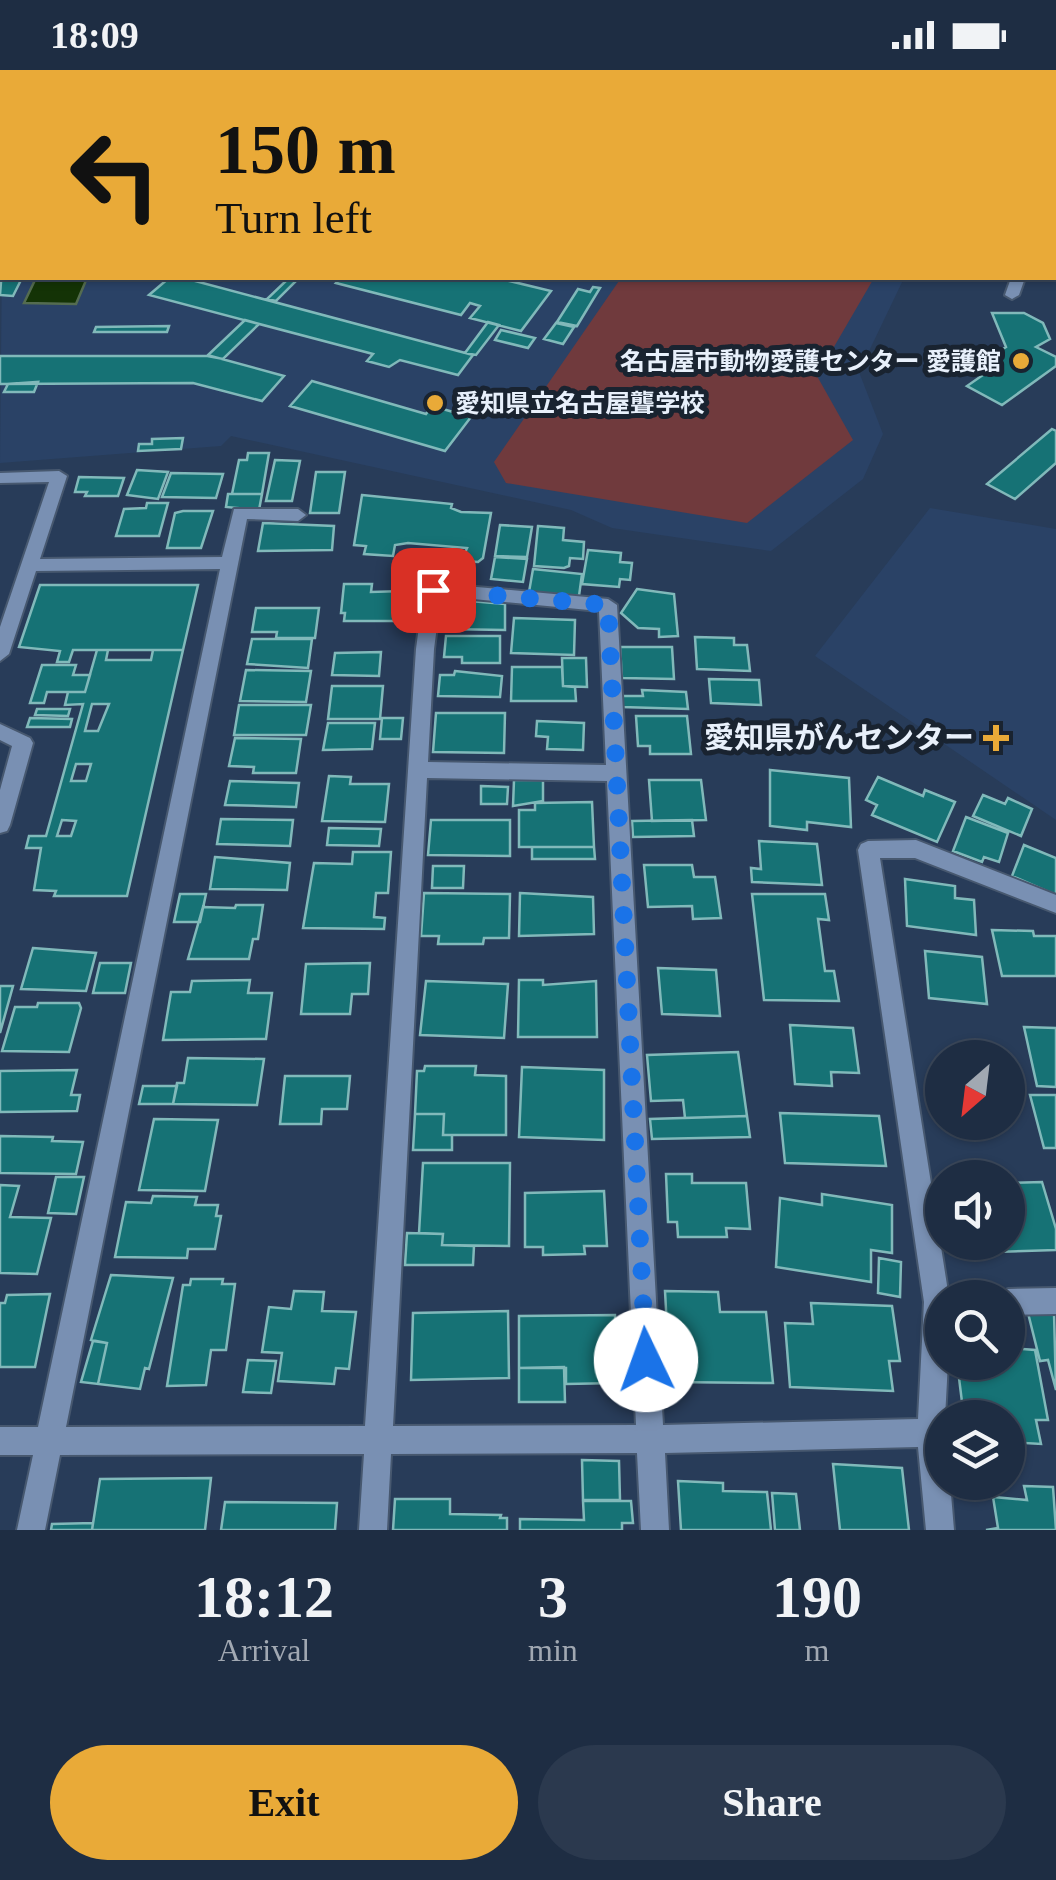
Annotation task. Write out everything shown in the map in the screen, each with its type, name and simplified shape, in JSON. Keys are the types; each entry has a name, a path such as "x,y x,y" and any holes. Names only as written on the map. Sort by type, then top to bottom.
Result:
{"street":[{"path":"1012,295 1017,280"},
{"path":"0,478 60,476 0,654"},
{"path":"31,1530 240,514 298,515"},
{"path":"30,566 230,563"},
{"path":"373,1530 418,770 433,590 608,605 654,1530"},
{"path":"0,730 22,743 0,825"},
{"path":"418,770 617,772"},
{"path":"936,1280 868,850 916,849 1056,904"},
{"path":"1025,1302 1056,1301"},
{"path":"0,1441 650,1439 925,1433"},
{"path":"937,1500 940,1530"}],"shaded area":[{"name":"愛知県立名古屋聾学校","path":"2,280 903,280 859,372 883,434 863,479 771,551 612,528 571,510 231,436 221,446 0,463"},
{"path":"35,280 86,280 76,304 24,303"},
{"path":"620,280 873,280 817,376 853,440 747,523 506,483 494,462"},
{"name":"愛知県がんセンター","path":"930,508 1056,529 1056,820 815,656"}],"building":[{"path":"1,280 21,280 13,296 0,295"},
{"path":"167,280 192,280 473,355 458,375 400,360 389,367 367,361 373,354 149,295"},
{"path":"287,280 297,280 276,301 267,299"},
{"path":"505,280 551,291 521,331 470,318 480,306 470,303 461,315 336,283"},
{"path":"593,287 600,288 577,326 557,322 578,289 590,292"},
{"name":"名古屋市動物愛護センター 愛護館","path":"992,313 1024,313 1043,323 1050,339 1036,347 1056,357 1056,366 1002,405 967,386 990,370 980,364 1006,347"},
{"path":"245,320 259,324 223,359 207,356"},
{"path":"488,322 499,325 476,355 465,353"},
{"path":"556,323 574,327 563,344 544,339"},
{"path":"169,326 167,332 94,332 96,327"},
{"path":"501,330 535,338 528,348 495,340"},
{"path":"0,356 211,356 284,376 262,401 193,383 0,384"},
{"path":"312,381 426,414 432,406 471,417 445,451 290,406"},
{"path":"38,382 34,392 4,392 8,384"},
{"path":"1052,429 1056,431 1056,463 1015,499 987,484"},
{"path":"183,438 181,449 138,451 139,444 152,444 152,439"},
{"path":"248,453 269,453 262,494 232,494 239,460 247,460"},
{"path":"275,460 300,461 292,501 266,501"},
{"path":"137,470 168,472 158,499 127,495"},
{"path":"316,472 345,472 339,513 310,513"},
{"path":"171,473 223,474 216,498 162,497"},
{"path":"79,477 124,478 118,496 85,496 87,492 75,492"},
{"path":"228,494 262,494 259,510 226,507"},
{"path":"362,495 452,504 451,508 461,512 491,513 483,558 478,562 461,561 467,548 408,543 395,545 393,556 364,554 366,546 354,545"},
{"path":"147,503 168,503 159,536 116,536 124,509 146,508"},
{"path":"213,511 201,548 167,548 175,513"},
{"path":"263,523 334,526 332,550 258,551"},
{"path":"500,525 532,527 527,557 495,556"},
{"path":"538,526 564,528 563,540 584,542 583,559 570,558 569,566 564,568 534,566"},
{"path":"588,550 621,553 620,562 632,563 630,580 620,579 619,587 582,584"},
{"path":"420,555 459,557 455,579 415,577"},
{"path":"495,557 527,559 523,582 491,579"},
{"path":"533,569 582,574 579,596 529,592"},
{"path":"344,584 372,584 371,592 404,591 403,613 394,612 394,621 344,621"},
{"path":"40,585 198,585 183,650 73,650 69,662 57,662 60,651 19,647"},
{"path":"637,589 674,594 678,636 659,637 659,629 638,628 621,613"},
{"path":"446,599 505,604 505,630 444,629"},
{"path":"256,608 319,608 315,638 276,638 277,632 252,632"},
{"path":"514,618 575,620 574,655 511,653"},
{"path":"446,636 500,636 500,663 462,663 462,657 444,657"},
{"path":"695,637 734,638 734,645 747,645 750,671 697,669"},
{"path":"252,639 312,639 308,668 247,664"},
{"path":"620,647 672,647 674,679 622,678"},
{"path":"97,650 108,650 106,660 151,660 153,650 183,650 127,896 54,896 56,891 34,890 41,848 26,848 29,836 46,836 83,704 65,705 68,692 85,692","holes":["92,704 109,704 98,731 85,731","76,764 91,764 86,781 71,781","62,820 76,821 71,836 57,836"]},
{"path":"381,652 379,676 332,675 335,653"},
{"path":"562,658 586,658 587,687 563,686"},
{"path":"42,665 76,665 73,675 90,675 85,692 47,692 44,703 30,703"},
{"path":"512,667 562,667 563,686 575,687 576,701 511,701"},
{"path":"246,670 311,671 306,702 240,701"},
{"path":"455,671 502,676 500,697 438,696 440,675 454,675"},
{"path":"709,679 759,680 761,705 711,703"},
{"path":"332,686 383,686 380,719 328,719"},
{"path":"642,690 686,692 688,709 622,707 622,696 643,696"},
{"path":"239,705 311,705 306,735 234,735"},
{"path":"37,709 70,709 68,716 35,715"},
{"path":"436,713 505,713 504,753 433,752"},
{"path":"636,716 687,716 691,754 650,754 650,746 638,746"},
{"path":"30,718 72,719 70,727 27,727"},
{"path":"382,718 403,718 401,739 380,739"},
{"path":"537,721 584,723 583,750 547,749 548,737 536,736"},
{"path":"328,723 375,723 372,749 323,750"},
{"path":"235,738 301,739 296,773 253,773 254,767 229,766"},
{"path":"770,770 849,778 851,827 807,822 807,830 770,826"},
{"path":"329,776 351,777 350,784 389,784 385,822 322,821"},
{"path":"878,777 923,796 925,790 955,802 937,842 872,815 877,805 866,800"},
{"path":"514,780 543,780 543,801 513,806"},
{"path":"649,780 701,780 706,820 652,821"},
{"path":"230,781 299,783 296,807 225,805"},
{"path":"481,786 508,787 507,804 481,804"},
{"path":"983,795 1005,804 1008,798 1032,809 1021,836 973,816"},
{"path":"592,802 594,847 519,847 519,810 535,810 535,803"},
{"path":"966,817 1008,833 999,862 984,857 982,862 953,851"},
{"path":"221,819 293,820 290,846 217,844"},
{"path":"431,820 510,820 510,856 428,855"},
{"path":"692,820 694,836 633,837 632,821"},
{"path":"329,828 381,829 379,846 327,845"},
{"path":"759,841 817,844 822,885 752,882 751,868 761,869"},
{"path":"1024,845 1056,858 1056,895 1012,876"},
{"path":"532,847 594,847 595,859 532,859"},
{"path":"353,852 391,852 388,893 376,893 374,917 385,918 384,929 303,928 314,863 352,864"},
{"path":"215,857 290,863 287,890 210,889"},
{"path":"644,865 692,865 694,877 715,877 721,918 693,919 692,906 648,907"},
{"path":"433,866 464,866 463,888 432,888"},
{"path":"905,879 955,886 955,898 974,900 976,935 907,926"},
{"path":"424,893 510,894 509,938 484,938 483,944 438,944 439,936 421,936"},
{"path":"520,893 593,897 594,934 519,936"},
{"path":"180,894 206,894 200,922 174,922"},
{"path":"752,894 825,894 829,920 818,919 825,971 834,971 839,1001 764,1000"},
{"path":"263,905 258,939 253,939 249,959 188,959 203,907"},
{"path":"992,930 1056,936 1056,976 1002,976"},
{"path":"33,948 96,953 86,991 21,989"},
{"path":"925,951 982,957 987,1004 929,998"},
{"path":"100,963 131,963 125,993 93,993"},
{"path":"370,963 368,994 352,994 350,1014 301,1014 306,964"},
{"path":"658,968 716,970 720,1016 662,1014"},
{"path":"250,980 248,993 272,993 266,1039 163,1040 171,992 190,992 192,981"},
{"path":"519,980 543,980 543,985 596,981 597,1037 518,1037"},
{"path":"426,981 508,984 504,1038 420,1035"},
{"path":"0,986 13,986 0,1033"},
{"path":"38,1003 79,1003 69,1052 2,1051 15,1007 37,1007"},
{"path":"790,1025 853,1028 859,1073 831,1072 832,1086 795,1084"},
{"path":"1024,1027 1056,1028 1056,1087 1037,1086"},
{"path":"738,1052 747,1116 685,1118 683,1100 651,1101 647,1055"},
{"path":"188,1058 264,1059 257,1105 173,1104 177,1083 184,1083"},
{"path":"425,1066 476,1066 475,1075 506,1076 506,1135 443,1135 444,1114 415,1114 417,1071 424,1071"},
{"path":"522,1067 604,1070 604,1140 519,1137"},
{"path":"77,1070 71,1095 80,1095 77,1111 0,1112 0,1071"},
{"path":"285,1076 350,1076 347,1109 322,1109 321,1124 280,1124"},
{"path":"143,1086 177,1086 173,1104 139,1104"},
{"path":"1030,1095 1056,1095 1056,1148 1044,1148"},
{"path":"780,1113 879,1116 886,1166 785,1163"},
{"path":"415,1114 444,1114 443,1135 452,1135 452,1150 413,1150"},
{"path":"747,1116 750,1137 652,1139 650,1119"},
{"path":"154,1119 218,1120 205,1191 139,1190"},
{"path":"0,1136 83,1142 76,1174 0,1173"},
{"path":"423,1163 510,1163 509,1246 442,1245 443,1234 419,1233"},
{"path":"666,1174 692,1174 692,1183 746,1183 750,1229 726,1228 727,1237 678,1237 677,1222 668,1222"},
{"path":"56,1177 84,1177 76,1214 48,1213"},
{"path":"1025,1182 1042,1182 1056,1229 1056,1250 1025,1251"},
{"path":"0,1185 19,1186 10,1217 51,1218 37,1274 0,1273"},
{"path":"604,1191 607,1246 584,1246 585,1254 543,1255 543,1247 525,1247 525,1193"},
{"path":"822,1194 892,1205 892,1253 871,1250 871,1282 776,1267 780,1198 822,1205"},
{"path":"153,1196 197,1197 195,1205 218,1205 216,1216 221,1216 215,1249 188,1249 187,1258 115,1257 126,1202 151,1203"},
{"path":"407,1233 443,1234 442,1245 474,1246 473,1265 405,1265"},
{"path":"879,1258 901,1262 900,1297 878,1293"},
{"path":"111,1275 173,1278 140,1389 98,1384 107,1343 91,1340"},
{"path":"191,1279 223,1279 222,1284 235,1284 226,1350 211,1350 206,1385 167,1386 183,1285 190,1285"},
{"path":"294,1291 324,1292 322,1311 356,1312 349,1369 336,1368 334,1384 278,1381 282,1353 262,1352 269,1307 291,1309"},
{"path":"665,1291 718,1292 720,1312 766,1312 773,1383 670,1382"},
{"path":"50,1294 35,1367 0,1367 0,1303 5,1303 7,1295"},
{"path":"811,1303 892,1306 900,1361 889,1361 893,1391 790,1387 785,1323 813,1324"},
{"path":"508,1311 509,1378 411,1380 413,1313"},
{"path":"1028,1313 1054,1313 1056,1390 1048,1360 1040,1361"},
{"path":"615,1315 618,1383 566,1384 566,1368 519,1368 519,1316"},
{"path":"93,1341 107,1343 98,1384 81,1382"},
{"path":"1025,1349 1035,1350 1048,1420 1036,1420 1041,1444 1025,1443 1025,1400 962,1400 959,1380 1025,1380"},
{"path":"248,1360 276,1361 271,1393 243,1392"},
{"path":"564,1367 565,1402 519,1402 519,1368"},
{"path":"582,1460 619,1461 620,1500 583,1500"},
{"path":"833,1464 902,1468 909,1530 840,1530"},
{"path":"211,1478 205,1530 92,1530 100,1479"},
{"path":"678,1481 723,1483 723,1491 767,1492 771,1530 681,1530"},
{"path":"1025,1486 1053,1487 1056,1530 986,1530 998,1528 993,1500 1027,1500"},
{"path":"772,1493 796,1494 800,1530 775,1530"},
{"path":"395,1499 450,1499 450,1514 501,1515 500,1518 507,1518 507,1530 393,1530"},
{"path":"583,1501 631,1501 633,1523 622,1523 622,1530 520,1530 520,1519 584,1520"},
{"path":"225,1502 337,1503 335,1530 221,1530"},
{"path":"93,1523 92,1530 51,1530 52,1524"}],"place":[{"name":"名古屋市動物愛護センター 愛護館","path":"1021,361"},
{"name":"愛知県立名古屋聾学校","path":"435,403"},
{"name":"愛知県がんセンター","path":"996,738"}],"route":[{"path":"433,590 608,605 646,1360"}]}
